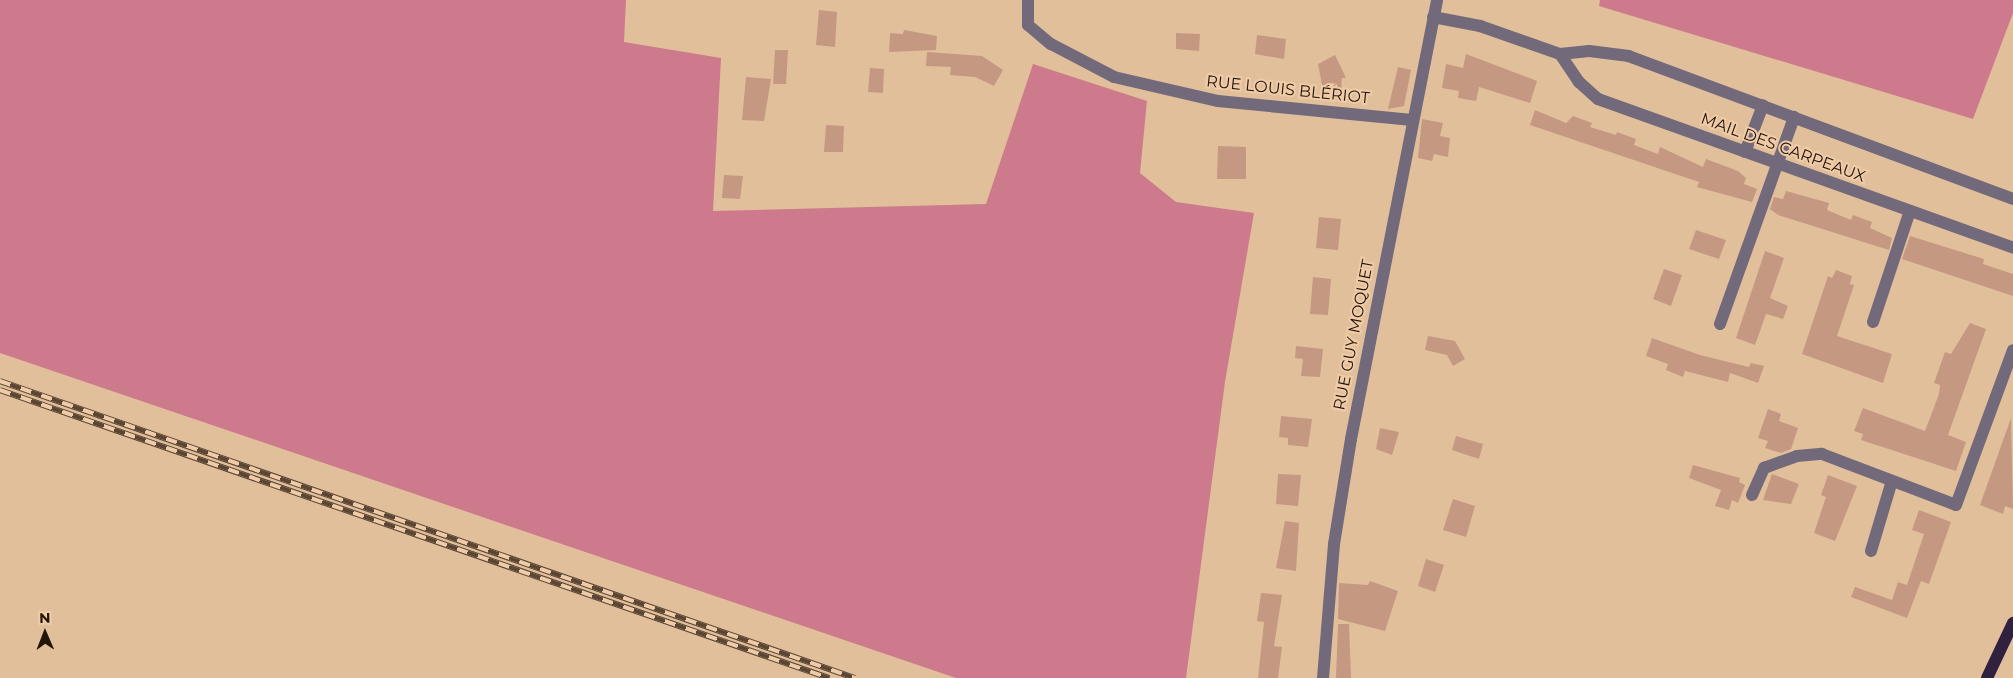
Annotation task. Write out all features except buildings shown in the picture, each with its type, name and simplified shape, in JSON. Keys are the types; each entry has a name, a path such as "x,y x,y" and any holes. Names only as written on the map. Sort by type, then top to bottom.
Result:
{"main road":[{"path":"1987,678 2013,623"}],"street":[{"name":"RUE LOUIS BLÉRIOT","path":"1028,0 1028,24 1051,44 1114,77 1218,101 1412,120"},
{"name":"RUE GUY MOQUET","path":"1323,678 1334,544 1346,467 1412,120 1437,0"},
{"name":"MAIL DES CARPEAUX","path":"1433,17 1480,26 1560,54 1589,51 1629,56 2013,199"},
{"name":"MAIL DES CARPEAUX","path":"1560,54 1579,82 1598,99 2013,248"},
{"path":"1744,152 1763,105"},
{"path":"1720,324 1794,117"},
{"path":"1873,322 1910,211"},
{"path":"1752,495 1764,468 1797,456 1822,454 1891,484 1956,505 2013,350"},
{"path":"1871,550 1891,484"}],"shaded area":[{"path":"0,0 626,0 624,42 721,58 713,211 986,204 1033,64 1147,101 1140,173 1176,202 1254,213 1225,382 1186,678 956,678 0,353"},
{"path":"1600,0 2013,0 2013,13 1973,119 1599,6"}],"railway":[{"path":"0,381 855,678"},
{"path":"0,390 829,678"}]}
